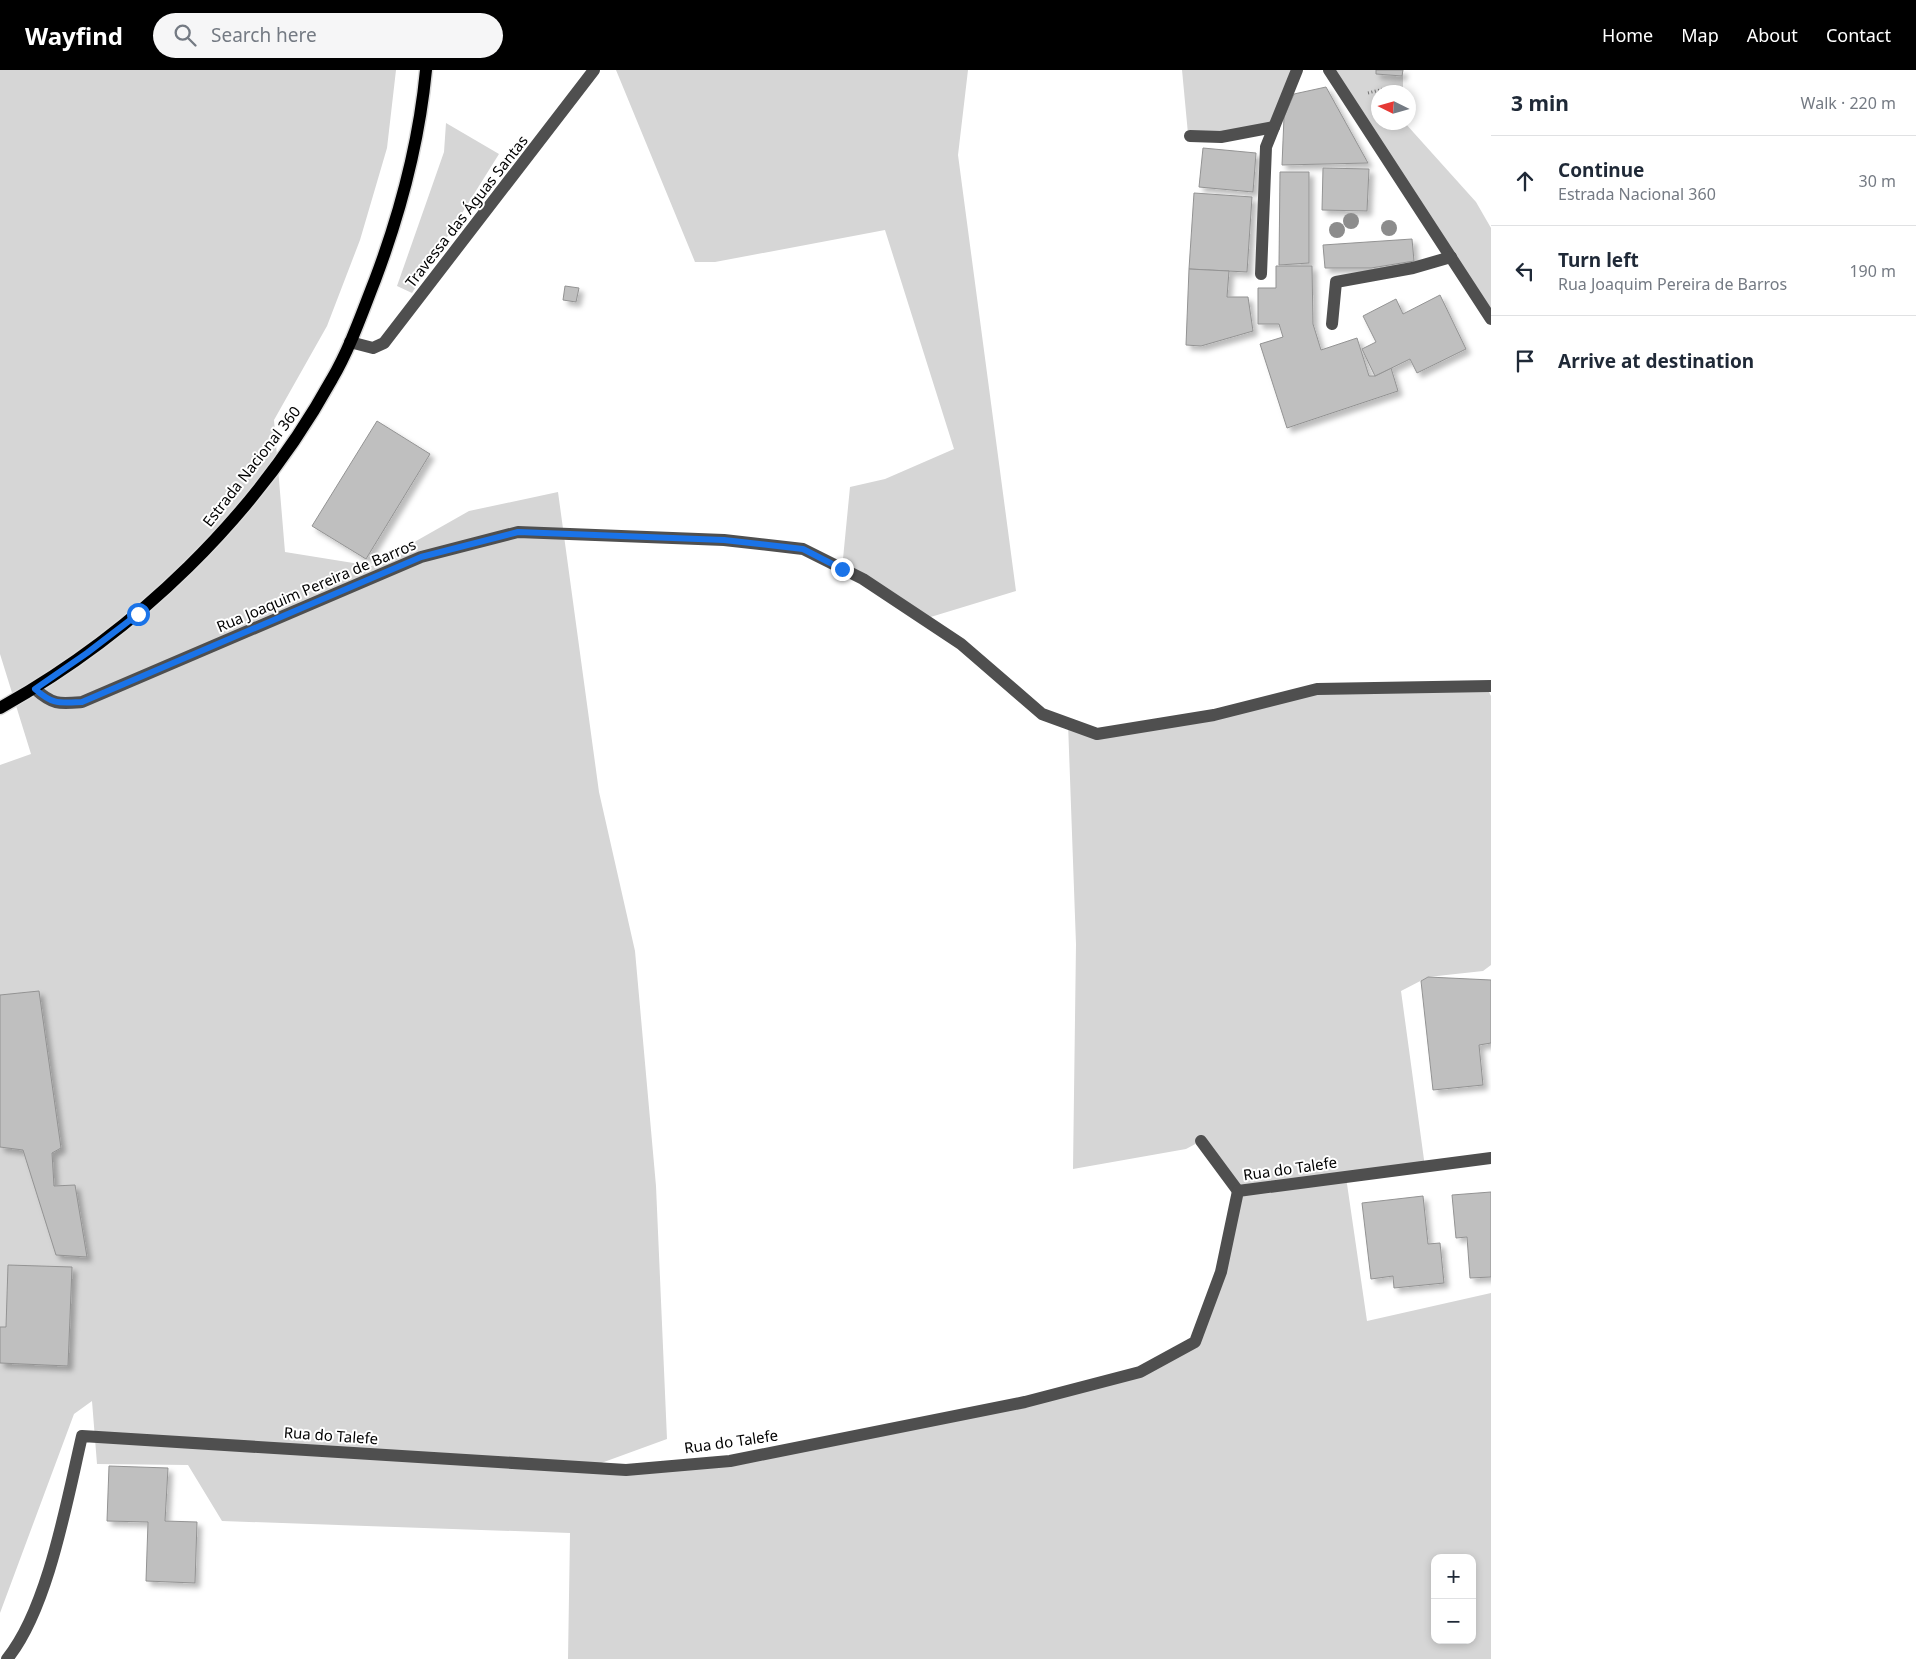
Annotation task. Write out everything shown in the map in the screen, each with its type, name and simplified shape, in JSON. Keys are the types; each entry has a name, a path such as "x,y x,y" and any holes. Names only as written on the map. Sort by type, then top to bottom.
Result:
{"main road":[{"name":"Estrada Nacional 360","path":"0,708 35,689 87,653 138,614 175,580 215,539 280,460 311,417 350,342 386,249 409,177 419,132 426,70"}],"street":[{"name":"Travessa das Águas Santas","path":"350,342 373,348 384,343 594,70"},
{"path":"1261,274 1266,147 1297,70"},
{"path":"1329,70 1491,319"},
{"path":"1190,136 1221,136 1274,126"},
{"path":"1332,324 1336,282 1413,268 1451,257"},
{"name":"Rua Joaquim Pereira de Barros","path":"35,689 46,699 57,704 82,702 421,557 518,532 724,540 803,549 863,579 961,644 1042,714 1097,734 1214,715 1317,689 1491,686"},
{"path":"1201,1141 1238,1192"},
{"name":"Rua do Talefe","path":"7,1659 20,1644 45,1582 82,1436 626,1470 730,1462 1025,1402 1140,1372 1195,1342 1221,1272 1238,1192 1491,1158"}],"shaded area":[{"path":"0,70 396,70 387,148 360,240 327,326 274,420 285,552 372,566 469,511 558,492 599,792 635,951 656,1186 667,1439 593,1466 730,1461 1140,1372 1195,1342 1238,1191 1201,1141 1186,1149 1073,1169 1076,944 1068,723 1097,734 1317,689 1486,686 1491,696 1491,965 1483,971 1428,977 1401,991 1425,1167 1346,1177 1367,1321 1491,1293 1491,1659 568,1659 570,1533 222,1521 188,1465 97,1464 92,1401 74,1414 0,1613 0,765 31,754 0,654"},
{"path":"616,70 968,70 958,155 1016,591 924,619 842,569 850,487 885,479 954,449 885,230 715,262 695,262"},
{"path":"1182,70 1297,70 1274,127 1188,134"},
{"path":"1329,70 1403,70 1403,85 1371,85 1371,130 1411,130 1476,202 1491,228 1491,319"},
{"path":"446,123 499,154 412,293 397,286 444,152"}],"building":[{"path":"1376,70 1403,70 1402,76 1376,74"},
{"path":"1326,87 1368,163 1282,165 1284,117 1294,94"},
{"path":"1203,148 1256,153 1253,192 1199,187"},
{"path":"1323,168 1369,169 1367,211 1322,210"},
{"path":"1280,172 1309,172 1309,263 1279,265"},
{"path":"1194,193 1252,197 1247,272 1189,269"},
{"path":"1412,239 1414,261 1371,268 1325,268 1323,245"},
{"path":"1276,266 1312,266 1313,324 1321,350 1357,338 1369,376 1375,376 1391,368 1398,391 1287,428 1260,344 1283,337 1279,324 1258,324 1258,288 1276,288"},
{"path":"1189,269 1229,271 1227,297 1248,297 1253,331 1201,346 1186,345"},
{"path":"565,286 579,288 576,302 563,300"},
{"path":"1440,295 1466,349 1417,373 1410,359 1375,376 1362,349 1376,342 1363,316 1396,299 1403,314"},
{"path":"377,421 430,454 366,559 312,526"},
{"path":"1428,977 1491,980 1491,1043 1479,1045 1483,1085 1433,1090 1421,981"},
{"path":"39,991 61,1148 52,1153 54,1186 75,1185 87,1257 56,1255 23,1150 0,1147 0,995"},
{"path":"1491,1192 1491,1277 1470,1278 1467,1237 1456,1238 1452,1195"},
{"path":"1423,1196 1428,1244 1440,1243 1444,1283 1394,1288 1393,1276 1371,1279 1362,1203"},
{"path":"8,1265 72,1267 68,1366 0,1363 0,1327 6,1327"},
{"path":"109,1466 168,1468 165,1521 197,1522 195,1583 146,1581 148,1522 107,1521"}],"route":[{"path":"138,614 87,653 35,689 46,699 57,704 82,702 124,686 421,557 518,532 724,540 803,549 842,569"}]}
